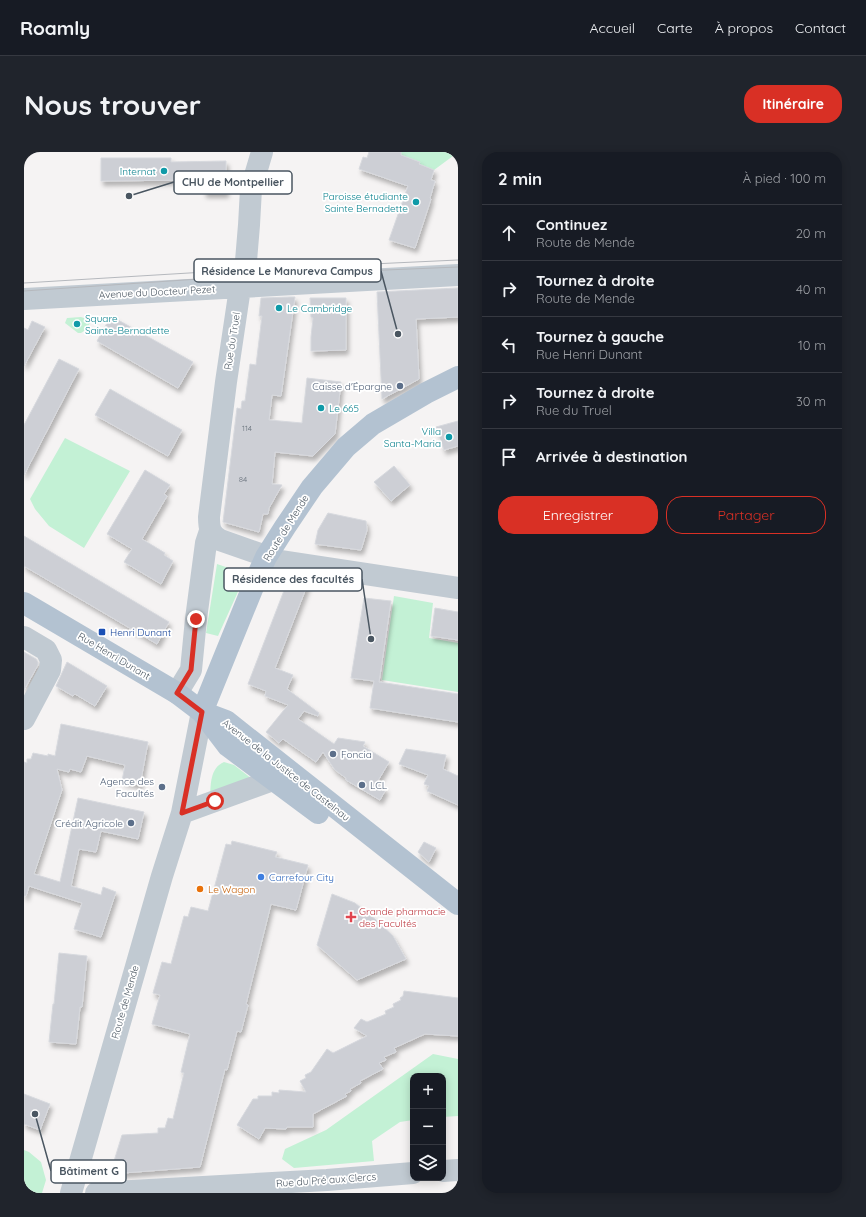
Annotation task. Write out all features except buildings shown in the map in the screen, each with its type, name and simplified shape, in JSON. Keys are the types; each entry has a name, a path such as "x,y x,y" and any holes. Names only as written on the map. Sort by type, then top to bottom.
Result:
{"main road":[{"name":"Route de Mende","path":"202,712 266,557 312,487 346,447 373,424 426,393 458,377"},
{"name":"Rue Henri Dunant","path":"24,603 177,693 202,712"},
{"name":"Avenue de la Justice de Castelnau","path":"202,712 228,746 337,827 458,921"},
{"name":"Avenue de la Justice de Castelnau","path":"202,712 226,721 232,725 458,904"}],"street":[{"name":"Rue du Truel","path":"177,693 191,670 206,543 210,531 209,517 226,382 240,288 246,260 251,189 262,152"},
{"name":"Avenue du Docteur Pezet","path":"24,299 458,275"},
{"path":"210,531 214,537 220,540 287,563 458,588"},
{"path":"24,637 46,650 52,660 50,670 24,718"},
{"name":"Route de Mende","path":"72,1193 162,876 182,813 202,712"},
{"path":"182,813 273,780"},
{"path":"446,1171 458,1170"},
{"name":"Rue du Pré aux Clercs","path":"96,1193 319,1181 410,1173"}],"green space":[{"path":"396,152 455,152 453,156 434,170 419,164 420,162"},
{"path":"81,317 87,319 90,323 87,329 81,333 78,333 65,323 67,318"},
{"path":"65,438 130,471 84,548 49,526 35,509 30,499"},
{"path":"217,564 246,574 218,636 206,633"},
{"path":"394,596 433,603 429,638 458,643 458,692 382,680"},
{"path":"224,762 234,765 256,782 210,797 211,782 214,772 219,765"},
{"path":"433,1054 458,1059 458,1116 446,1117 446,1073 410,1073 410,1120 400,1122 372,1141 374,1161 294,1168 282,1159 285,1149 326,1130"},
{"path":"24,1150 29,1152 41,1162 46,1180 42,1193 24,1193"}],"tram line":[{"path":"24,283 222,271 458,260"},
{"path":"24,291 243,276 458,267"}],"place":[{"name":"Internat","path":"164,171"},
{"name":"CHU de Montpellier","path":"129,196"},
{"name":"Paroisse étudiante Sainte Bernadette","path":"416,202"},
{"name":"Le Cambridge","path":"279,308"},
{"name":"Square Sainte-Bernadette","path":"77,324"},
{"name":"Résidence Le Manureva Campus","path":"398,334"},
{"name":"Caisse d'Épargne","path":"400,386"},
{"name":"Le 665","path":"321,408"},
{"name":"Villa Santa-Maria","path":"449,437"},
{"name":"Henri Dunant","path":"102,632"},
{"name":"Résidence des facultés","path":"371,639"},
{"name":"Foncia","path":"333,754"},
{"name":"LCL","path":"362,785"},
{"name":"Agence des Facultés","path":"162,787"},
{"name":"Crédit Agricole","path":"131,823"},
{"name":"Carrefour City","path":"261,877"},
{"name":"Le Wagon","path":"200,889"},
{"name":"Grande pharmacie des Facultés","path":"351,917"},
{"name":"Bâtiment G","path":"35,1114"}],"route":[{"path":"196,619 191,670 177,693 202,712 182,813 215,801"}]}
